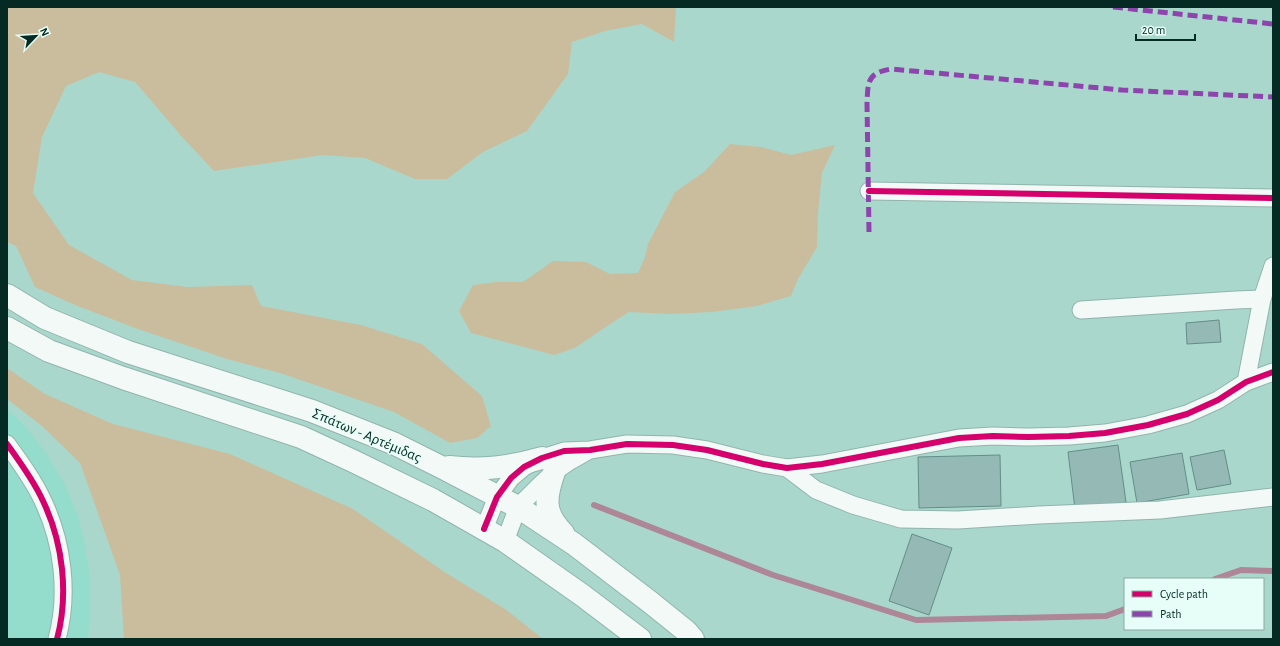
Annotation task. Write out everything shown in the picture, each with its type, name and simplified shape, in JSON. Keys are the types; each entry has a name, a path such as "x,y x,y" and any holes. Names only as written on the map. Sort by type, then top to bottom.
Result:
{"main road":[{"name":"Σπάτων - Αρτέμιδας","path":"7,295 45,318 128,352 312,411 395,444 441,467 518,507 574,544 656,607 686,631 693,639"},
{"name":"Σπάτων - Αρτέμιδας","path":"7,328 48,351 123,378 301,437 353,460 433,500 505,541 582,595 640,639"},
{"path":"441,467 467,470 492,469 517,465 548,465 548,512 557,527 574,544"}],"street":[{"path":"868,191 1273,198"},
{"path":"1246,382 1262,299 1273,266"},
{"path":"1081,310 1262,299"},
{"path":"484,529 497,497 511,478 524,467 548,465 570,460 590,450 627,444 673,445 707,450 763,464 787,468 822,464 959,438 993,436 1069,436 1105,433 1148,425 1186,414 1218,400 1246,382 1273,372"},
{"path":"7,444 27,472 43,501 54,531 61,560 63,591 60,625 57,639"},
{"path":"505,541 518,507 538,486 548,465"},
{"path":"787,468 816,490 853,505 901,519 958,520 1160,510 1273,497"}],"shaded area":[{"path":"7,7 676,7 674,42 642,24 605,31 572,42 568,74 527,131 483,152 447,179 415,179 365,158 323,155 214,171 183,138 135,82 99,72 66,86 42,137 33,193 69,245 132,280 188,287 252,285 261,306 361,325 422,344 482,396 491,426 477,438 450,443 394,412 280,373 227,359 135,328 75,305 35,287 16,246 7,242"},
{"path":"730,144 761,147 791,155 835,145 822,173 818,213 817,247 798,279 791,296 757,306 712,312 670,314 629,312 575,348 554,355 471,333 459,311 473,285 496,282 523,282 553,261 586,262 610,274 638,273 645,257 648,244 675,192 704,172"},
{"path":"7,368 45,394 113,424 230,454 353,509 446,573 505,609 543,639 124,639 120,575 80,463 42,426 7,399"},
{"path":"7,409 25,426 46,453 64,483 77,513 84,540 90,578 88,639 7,639"}],"building":[{"path":"1219,320 1221,342 1187,344 1186,323"},
{"path":"1118,445 1126,502 1075,509 1068,452"},
{"path":"1224,450 1231,484 1197,490 1190,457"},
{"path":"1182,453 1189,494 1137,503 1130,462"},
{"path":"1000,455 1001,506 919,508 918,457"},
{"path":"912,534 952,548 929,615 889,601"}],"waterway":[{"path":"594,505 773,575 916,620 1106,616 1124,609"},
{"path":"1218,578 1241,570 1273,571"}],"marked path":[{"path":"1113,7 1273,24"},
{"path":"869,232 867,103 870,80 877,73 891,69 1122,90 1273,97"}],"cycle path":[{"path":"869,191 1273,198"},
{"path":"484,529 497,497 511,478 524,467 542,458 564,451 590,450 627,444 673,445 707,450 763,464 787,468 822,464 959,438 993,436 1069,436 1105,433 1148,425 1187,414 1218,400 1246,382 1273,372"},
{"path":"7,444 35,486 50,517 55,534 62,569 63,587 61,622 57,639"}]}
